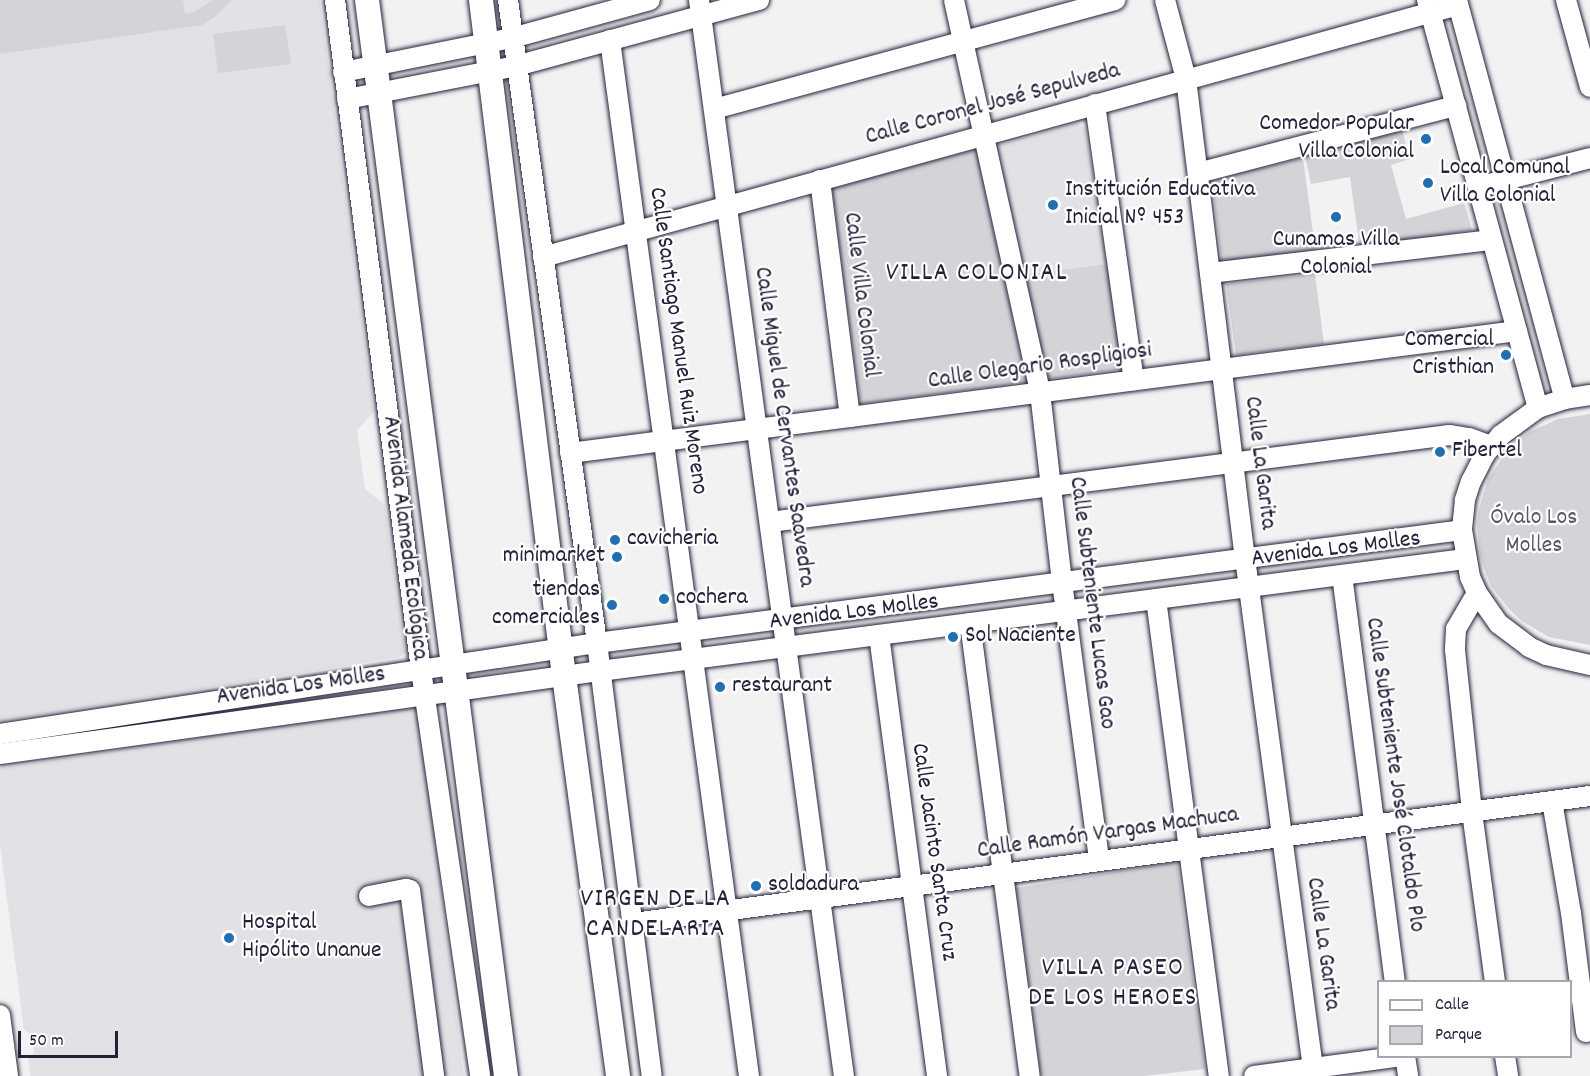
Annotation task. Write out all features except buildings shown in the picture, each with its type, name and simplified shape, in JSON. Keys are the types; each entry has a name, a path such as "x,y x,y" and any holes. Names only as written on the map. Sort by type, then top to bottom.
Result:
{"main road":[{"name":"Avenida Alameda Ecológica","path":"367,0 506,1076"},
{"path":"481,0 564,676 618,1076"}],"street":[{"name":"Avenida Alameda Ecológica","path":"335,0 422,670 480,1076"},
{"path":"508,0 597,643 652,1076"},
{"path":"343,72 512,38 650,0"},
{"path":"347,99 516,66 610,40 700,8 759,0"},
{"name":"Calle Subteniente Lucas Gao","path":"954,0 961,42 984,134 1040,392 1065,611 1099,861"},
{"path":"714,109 1115,0"},
{"name":"Calle La Garita","path":"1165,0 1186,79 1245,558 1313,1072"},
{"path":"1566,0 1590,86"},
{"path":"1458,3 1565,399"},
{"name":"Calle Coronel José Sepulveda","path":"543,257 1186,79 1429,7 1458,3"},
{"path":"1429,7 1538,408"},
{"name":"Calle Miguel de Cervantes Saavedra","path":"700,8 844,1076"},
{"name":"Calle Santiago Manuel Ruiz Moreno","path":"610,40 749,1076"},
{"path":"1095,104 1134,380"},
{"path":"1198,173 1456,106"},
{"path":"1478,187 1590,158"},
{"name":"Calle Villa Colonial","path":"820,180 850,417"},
{"path":"1210,273 1492,240"},
{"name":"Calle Olegario Rospligiosi","path":"570,453 1517,331"},
{"path":"1590,395 1565,399 1538,408 1512,424 1491,446 1475,472 1468,490 1462,530 1465,559 1478,593 1499,624 1529,647 1563,661 1590,665"},
{"path":"770,522 1449,435 1469,438 1491,446"},
{"name":"Avenida Los Molles","path":"0,734 597,643 1462,530"},
{"name":"Avenida Los Molles","path":"0,754 600,671 1465,559"},
{"name":"Calle Subteniente José Clotaldo Plo","path":"1341,575 1395,980"},
{"path":"1478,593 1456,629 1455,650 1472,812 1495,980"},
{"path":"1156,599 1219,1076"},
{"path":"970,623 1030,1076"},
{"name":"Calle Jacinto Santa Cruz","path":"879,635 937,1076"},
{"name":"Calle Ramón Vargas Machuca","path":"633,923 1590,796"},
{"path":"1552,801 1571,913 1582,1033"},
{"path":"369,896 410,890 435,1076"},
{"path":"0,1015 8,1076"},
{"path":"1254,1076 1313,1072 1393,1058"},
{"path":"1404,1058 1408,1076"},
{"path":"1505,1058 1508,1076"}],"shaded area":[{"path":"0,0 320,0 374,412 357,430 365,489 385,505 405,653 399,657 0,721"},
{"name":"Institución Educativa Inicial Nº 453","path":"1075,123 1085,128 1107,264 1023,275 995,146"},
{"name":"Hospital Hipólito Unanue","path":"418,705 464,1076 30,1076 28,1059 34,1053 32,1035 24,1030 0,845 0,768"}],"green space":[{"path":"0,0 183,0 185,14 194,12 213,0 232,0 215,17 202,25 0,54"},
{"path":"285,25 291,64 218,73 213,34"},
{"path":"1402,130 1410,159 1391,165 1406,219 1464,203 1472,230 1360,249 1350,177 1311,184 1305,156"},
{"path":"976,149 1027,382 860,404 832,188"},
{"path":"1303,158 1316,255 1222,265 1212,180"},
{"path":"1107,264 1123,369 1049,379 1023,275"},
{"path":"1315,274 1324,344 1236,355 1226,284"},
{"name":"Óvalo Los Molles","path":"1590,414 1590,645 1549,637 1522,621 1510,610 1491,586 1485,571 1480,556 1477,525 1488,479 1506,453 1517,442 1529,432 1558,419"},
{"path":"1177,862 1205,1069 1144,1076 1041,1076 1016,888"}],"place":[{"name":"Comedor Popular Villa Colonial","path":"1426,139"},
{"name":"Local Comunal Villa Colonial","path":"1428,183"},
{"name":"Institución Educativa Inicial Nº 453","path":"1053,205"},
{"name":"Cunamas Villa Colonial","path":"1336,217"},
{"name":"Comercial Cristhian","path":"1506,355"},
{"name":"Fibertel","path":"1440,452"},
{"name":"cavicheria","path":"615,540"},
{"name":"minimarket","path":"617,557"},
{"name":"cochera","path":"664,599"},
{"name":"tiendas comerciales","path":"612,605"},
{"name":"Sol Naciente","path":"953,637"},
{"name":"restaurant","path":"720,687"},
{"name":"soldadura","path":"756,886"},
{"name":"Hospital Hipólito Unanue","path":"229,938"}],"district":[{"name":"VILLA COLONIAL","path":"977,274"},
{"name":"VIRGEN DE LA CANDELARIA","path":"656,915"},
{"name":"VILLA PASEO DE LOS HEROES","path":"1113,984"}]}
